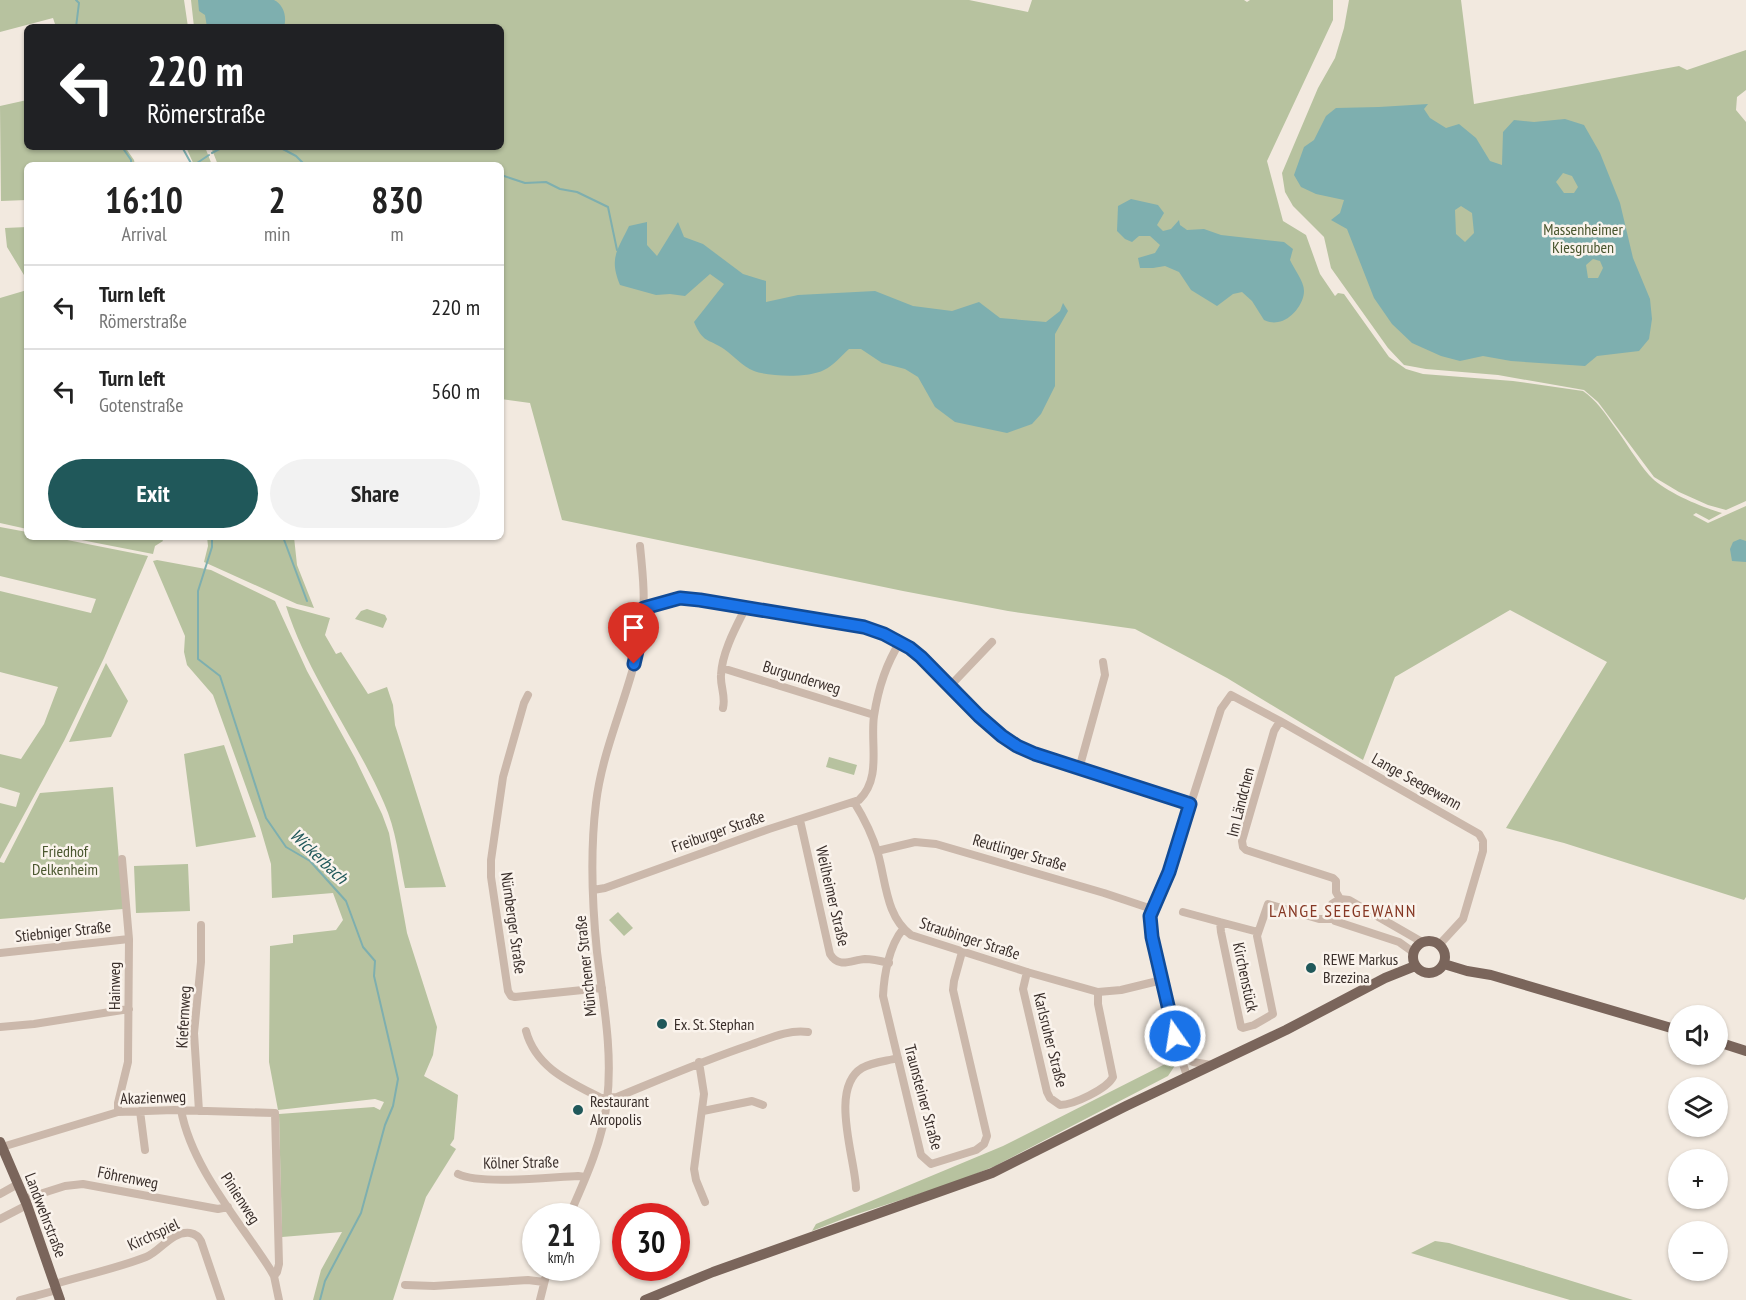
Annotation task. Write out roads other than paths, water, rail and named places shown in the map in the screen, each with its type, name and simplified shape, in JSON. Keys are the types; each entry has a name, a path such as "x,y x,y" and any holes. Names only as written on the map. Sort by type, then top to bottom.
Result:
{"main road":[{"path":"1431,941 1439,945 1445,953 1444,964 1437,972 1427,974 1418,970 1415,966 1413,952 1422,942 1431,941"},
{"path":"1444,964 1554,993 1668,1027"},
{"path":"645,1300 713,1272 992,1173 1187,1076 1286,1030 1385,978 1415,966"},
{"path":"1728,1045 1746,1051"},
{"name":"Landwehrstraße","path":"1,1144 26,1202 58,1292"}],"street":[{"name":"Münchener Straße","path":"574,1203 599,1139 608,1099 609,1059 593,890 593,848 596,802 604,764 641,633 644,608 643,573 639,546"},
{"path":"644,608 680,598 711,601 864,627 884,634 921,657 979,716 1006,739 1028,752 1190,804 1169,872 1152,909 1150,928 1187,1076"},
{"path":"723,708 725,698 721,681 722,669 746,607"},
{"path":"854,802 867,790 874,766 874,714 883,678 900,642"},
{"path":"950,686 992,642"},
{"path":"1079,769 1105,675 1103,662"},
{"name":"Burgunderweg","path":"722,669 874,714"},
{"name":"Nürnberger Straße","path":"528,695 503,777 491,860 491,877 508,991 511,996 515,997 602,988"},
{"name":"Lange Seegewann","path":"1190,804 1221,709 1231,695 1280,720 1476,832 1481,837 1483,850 1463,919 1439,945"},
{"name":"Im Ländchen","path":"1280,720 1274,731 1242,841 1243,847 1246,850 1333,878 1336,881 1336,890 1340,899"},
{"name":"Freiburger Straße","path":"593,890 605,888 854,802"},
{"name":"Straubinger Straße","path":"854,802 877,851 893,914 903,929 922,940 1098,992 1120,990 1162,980"},
{"name":"Weilheimer Straße","path":"800,820 833,959 842,963 861,959 889,963"},
{"name":"Reutlinger Straße","path":"877,851 915,842 936,844 1104,892 1152,909"},
{"name":"Hainweg","path":"118,1112 128,1062 129,1009 129,939 122,859"},
{"path":"1413,952 1399,942 1333,919 1331,908 1334,902 1340,899 1349,900 1422,942"},
{"name":"Kirchenstück","path":"1220,922 1242,1028 1254,1025 1272,1015 1274,1011 1257,932 1268,904 1319,919 1333,919"},
{"name":"Kirchenstück","path":"1183,912 1257,932"},
{"name":"Kiefernweg","path":"199,1111 194,1033 201,962 201,925"},
{"name":"Traunsteiner Straße","path":"903,929 897,937 889,963 884,983 884,996 923,1159 931,1164 981,1147 987,1136 953,990 962,952"},
{"name":"Stiebniger Straße","path":"0,953 129,939"},
{"name":"Karlsruher Straße","path":"1027,972 1023,989 1047,1092 1050,1098 1060,1105 1071,1103 1106,1086 1113,1077 1098,1004 1098,992"},
{"path":"0,1028 129,1009"},
{"path":"526,1031 532,1047 557,1076 601,1098 608,1099 699,1062 792,1031 808,1032"},
{"path":"1180,1055 1192,1062 1211,1065"},
{"path":"856,1188 846,1124 848,1088 855,1074 863,1068 898,1058"},
{"path":"699,1062 704,1082 703,1111 694,1169 705,1202"},
{"path":"703,1111 752,1101 763,1105"},
{"name":"Akazienweg","path":"1,1144 118,1112 181,1110 275,1113 279,1264 274,1276"},
{"name":"Pinienweg","path":"181,1110 191,1146 274,1276 279,1300"},
{"path":"140,1111 145,1150"},
{"name":"Kölner Straße","path":"458,1174 463,1177 487,1180 578,1176 585,1178"},
{"path":"0,1194 18,1184"},
{"name":"Föhrenweg","path":"0,1219 26,1202 65,1186 83,1184 218,1209 228,1207"},
{"name":"Kirchspiel","path":"58,1292 148,1257 165,1242 191,1233 199,1237 201,1241 220,1300"},
{"path":"405,1286 528,1280 544,1282 540,1300"},
{"path":"20,1300 58,1292"}],"water":[{"path":"198,0 274,0 280,5 285,19 284,24 206,24 205,15 199,11"},
{"path":"1428,104 1424,109 1430,118 1446,128 1459,124 1476,138 1490,161 1502,165 1503,132 1514,120 1534,122 1565,119 1584,125 1600,153 1620,203 1633,258 1650,299 1652,319 1649,339 1639,351 1597,356 1585,366 1511,361 1483,356 1460,361 1441,356 1412,343 1392,324 1374,298 1347,229 1331,220 1340,213 1344,200 1316,194 1301,187 1294,175 1304,147 1314,140 1326,116 1336,108","holes":["1563,173 1572,176 1578,187 1574,193 1564,193 1556,182","1461,206 1472,213 1474,233 1465,242 1456,234 1455,210","1593,259 1600,261 1603,268 1598,278 1588,278 1586,265"]},
{"path":"1131,199 1158,205 1164,213 1157,225 1163,231 1171,229 1179,220 1180,225 1187,230 1204,229 1221,235 1284,242 1293,249 1290,260 1304,287 1299,306 1283,321 1269,322 1264,320 1252,301 1242,292 1233,294 1217,306 1191,290 1179,272 1165,266 1140,268 1138,258 1155,253 1160,245 1150,236 1139,236 1132,242 1117,231 1118,206"},
{"path":"647,222 647,245 657,256 678,222 684,237 703,244 743,274 766,281 766,302 798,295 875,291 913,306 952,311 979,302 1000,318 1046,322 1060,311 1063,303 1068,311 1055,334 1055,386 1041,414 1032,424 1007,433 955,422 935,407 918,377 905,369 882,363 861,349 849,349 834,363 817,373 779,375 754,371 703,337 697,329 694,322 724,284 710,274 685,296 656,295 620,285 615,268 618,249 629,226"},
{"path":"1740,539 1746,541 1746,562 1732,561 1730,549 1733,542"}],"waterway":[{"name":"Wickerbach","path":"76,0 79,3 76,24"},
{"name":"Wickerbach","path":"124,150 131,162"},
{"path":"184,150 190,162"},
{"path":"212,153 218,150"},
{"path":"285,150 302,162"},
{"path":"198,162 209,155"},
{"path":"504,176 525,183 546,182 560,189 577,192 608,207 617,250"},
{"name":"Wickerbach","path":"212,540 212,547 198,591 198,659 220,676 266,818 286,847 310,861 346,901 363,947 375,961 374,976 398,1079 393,1106 385,1125 361,1213 325,1281 320,1300"},
{"path":"284,540 307,601"}],"place":[{"name":"REWE Markus Brzezina","path":"1311,968"},
{"name":"Ex. St. Stephan","path":"662,1024"},
{"name":"Restaurant Akropolis","path":"578,1110"}],"district":[{"name":"LANGE SEEGEWANN","path":"1343,910"}],"park label":[{"name":"Massenheimer Kiesgruben","path":"1583,238"},
{"name":"Friedhof Delkenheim","path":"65,860"}]}
